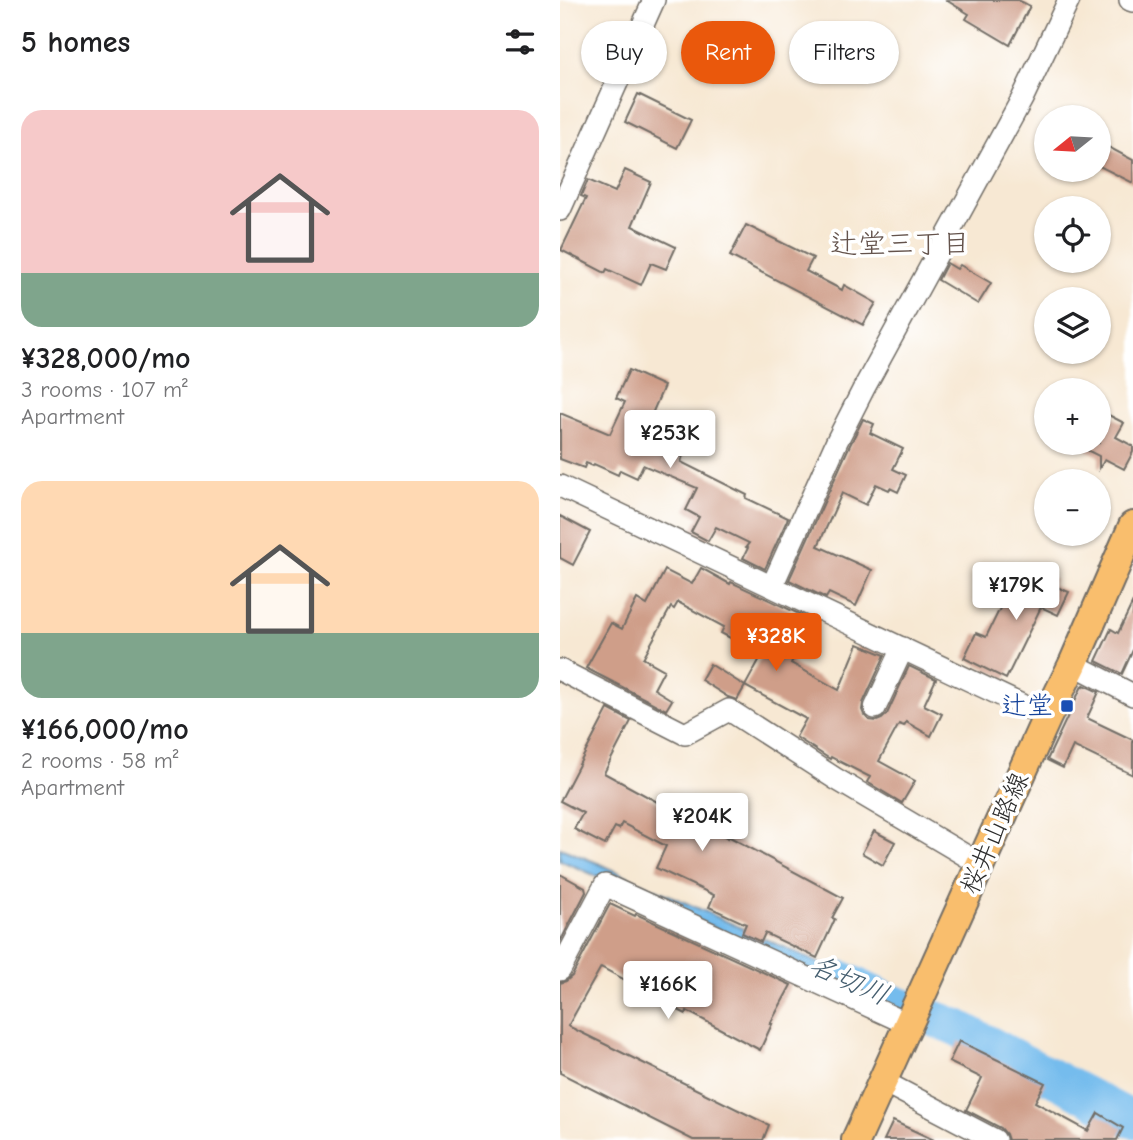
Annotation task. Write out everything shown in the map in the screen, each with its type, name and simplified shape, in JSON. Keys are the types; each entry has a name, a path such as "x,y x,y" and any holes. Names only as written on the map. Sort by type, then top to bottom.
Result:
{"main road":[{"name":"桜井山路線","path":"856,1140 1133,526"}],"street":[{"path":"560,210 654,0"},
{"path":"772,586 837,441 1023,99 1069,0"},
{"path":"560,486 1047,717"},
{"path":"875,708 903,648"},
{"path":"1073,664 1133,695"},
{"path":"560,670 685,734 729,710 836,779 980,864"},
{"path":"560,970 605,885 908,1024"},
{"path":"882,1081 995,1140"}],"water":[{"path":"560,848 887,994 883,1005 560,860"}],"building":[{"path":"946,0 1018,0 1030,6 1010,45 966,19 969,14"},
{"path":"638,94 691,120 677,148 625,122"},
{"path":"1111,148 1133,160 1133,183 1111,172"},
{"path":"625,170 651,182 632,226 676,247 666,269 651,263 641,285 607,269 605,273 561,250 586,198 581,196 588,180 615,192"},
{"path":"746,225 813,258 806,271 842,290 844,285 876,303 863,325 730,256"},
{"path":"947,263 957,269 960,265 991,283 978,304 938,280"},
{"path":"629,370 664,386 642,437 683,455 681,462 788,518 765,569 743,558 749,543 716,527 708,541 691,532 699,517 686,510 697,488 643,465 637,478 620,470 618,475 594,464 593,466 586,463 584,468 560,459 560,413 610,434 625,402 616,398"},
{"path":"1111,416 1124,423 1116,437 1133,446 1133,452 1124,469 1105,459 1099,469 1097,455 1111,455"},
{"path":"863,419 874,424 870,433 903,449 893,469 906,475 898,492 876,484 866,505 842,493 818,546 872,570 856,606 829,593 826,598 789,580"},
{"path":"560,516 590,532 573,565 560,558"},
{"path":"1028,565 1055,579 1052,585 1069,592 1058,615 1041,607 1006,679 964,658 976,633 986,637 1006,596 1011,598"},
{"path":"701,568 730,584 731,582 814,621 791,663 839,690 858,644 885,655 863,703 862,710 869,720 877,721 887,714 909,666 936,679 924,705 942,714 931,736 906,722 904,726 899,724 879,761 915,781 902,803 867,782 870,777 831,757 830,759 796,737 806,719 745,686 762,655 721,633 724,627 678,602 674,609 671,607 643,658 664,670 654,689 672,700 666,710 586,668 611,623 622,629 637,599 647,605 665,570 692,584"},
{"path":"1133,602 1133,650 1122,674 1096,661 1111,629 1118,633"},
{"path":"710,664 745,686 737,700 701,680"},
{"path":"1084,685 1099,692 1087,718 1133,740 1133,775 1073,746 1063,768 1047,760"},
{"path":"608,709 631,721 604,773 661,804 660,806 728,836 843,898 832,918 835,919 817,958 765,933 761,942 742,933 746,924 709,907 714,895 656,868 666,846 622,823 619,829 615,827 605,845 574,829 583,813 560,801"},
{"path":"874,831 895,842 883,865 862,853"},
{"path":"560,874 585,888 586,892 560,942"},
{"path":"610,904 791,985 770,1024 760,1050 687,1011 686,1014 641,991 642,989 601,967 568,1026 769,1125 763,1140 693,1140 560,1073 560,983 572,976"},
{"path":"959,1041 1045,1083 1035,1102 1088,1131 1098,1113 1123,1128 1117,1140 1008,1140 1001,1128 966,1110 982,1078 949,1062"},
{"path":"893,1121 934,1140 884,1140"}],"waterway":[{"name":"名切川","path":"841,979 888,1001 956,1027 1133,1120"}],"place":[{"name":"辻堂","path":"1067,706"}],"district":[{"name":"辻堂三丁目","path":"900,244"}]}
